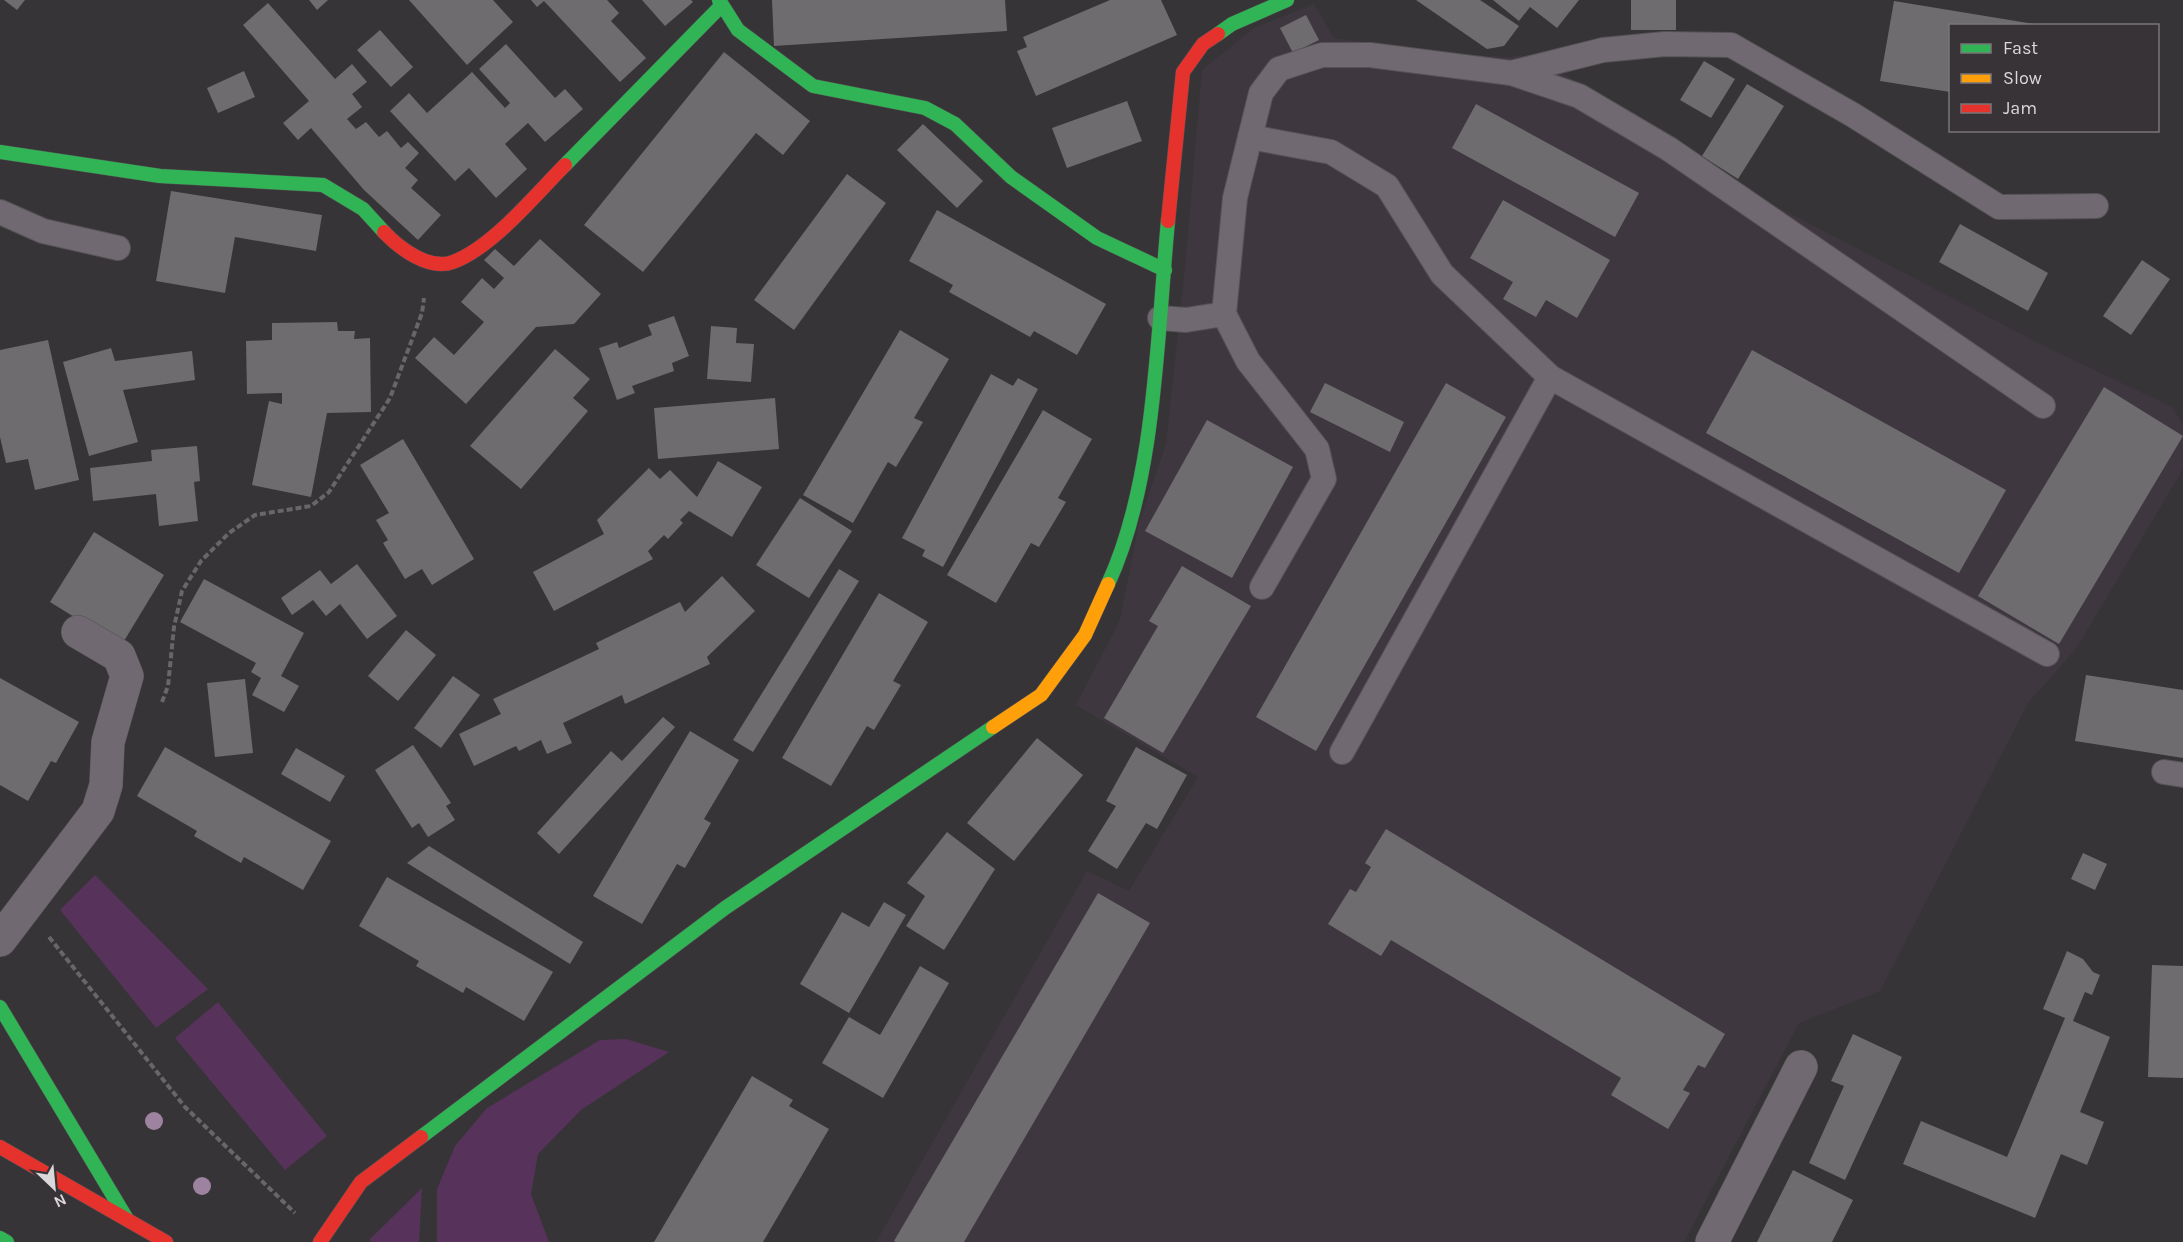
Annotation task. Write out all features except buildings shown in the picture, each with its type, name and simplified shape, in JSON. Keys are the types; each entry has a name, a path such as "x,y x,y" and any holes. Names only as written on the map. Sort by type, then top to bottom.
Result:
{"street":[{"path":"323,1238 361,1182 550,1038 725,908 1041,695 1085,635 1121,556 1146,451 1183,72 1203,44 1232,24 1287,0"},
{"path":"0,152 160,176 323,185 363,208 398,248 429,262 452,263 495,236 720,3 738,30 813,86 925,108 955,124 1011,177 1097,238 1165,270"},
{"path":"0,940 98,811 106,785 108,742 126,675 119,656 78,632"},
{"path":"0,1007 128,1220"},
{"path":"1712,1242 1801,1067"},
{"path":"0,1147 166,1242"},
{"path":"0,1238 7,1242"}],"lane":[{"path":"1511,73 1603,50 1665,44 1731,45 1853,115 1999,207 2096,206"},
{"path":"1262,587 1324,479 1317,449 1248,361 1224,315 1235,198 1261,93 1279,69 1322,55 1370,55 1511,73 1579,96 1669,148 2043,406"},
{"path":"1250,137 1331,152 1387,186 1442,274 1550,376 2047,654"},
{"path":"0,212 43,231 118,248"},
{"path":"1160,318 1186,320 1224,315"},
{"path":"1342,752 1550,376"}],"path":[{"path":"160,706 168,686 174,627 182,591 201,561 229,533 255,515 311,506 329,492 390,398 422,313 429,262"},
{"path":"24,909 185,1107 323,1238"}],"shaded area":[{"path":"1314,4 1334,38 1449,54 1511,57 1522,55 1591,88 1741,188 2048,348 2172,407 2183,424 2183,469 2076,649 2028,703 1880,991 1799,1023 1684,1242 876,1242 1087,871 1129,891 1198,777 1076,705 1120,620 1139,523 1166,444 1185,268 1202,70 1254,28"},
{"path":"95,875 208,989 156,1028 60,910"},
{"path":"218,1002 327,1136 285,1170 175,1038"},
{"path":"626,1039 669,1052 581,1110 538,1154 531,1194 549,1242 437,1242 437,1189 455,1146 487,1108 600,1040"},
{"path":"422,1188 419,1242 373,1242 369,1240"}],"traffic: fast":[{"path":"719,0 738,30 813,86 925,108 955,124 1011,177 1097,238 1165,270"},
{"path":"1218,34 1232,24 1287,0"},
{"path":"565,165 721,6"},
{"path":"0,152 160,176 323,185 363,209 384,232"},
{"path":"1108,584 1124,543 1145,454 1157,359 1168,221"},
{"path":"421,1137 725,908 993,727"},
{"path":"0,1007 127,1219"},
{"path":"0,1238 7,1242"}],"traffic: slow":[{"path":"993,727 1041,695 1085,635 1108,584"}],"traffic: jam":[{"path":"1168,221 1183,72 1203,44 1218,34"},
{"path":"384,232 406,251 425,261 444,264 453,262 468,255 498,233 565,165"},
{"path":"320,1242 361,1182 421,1137"},
{"path":"0,1147 166,1242"}]}
